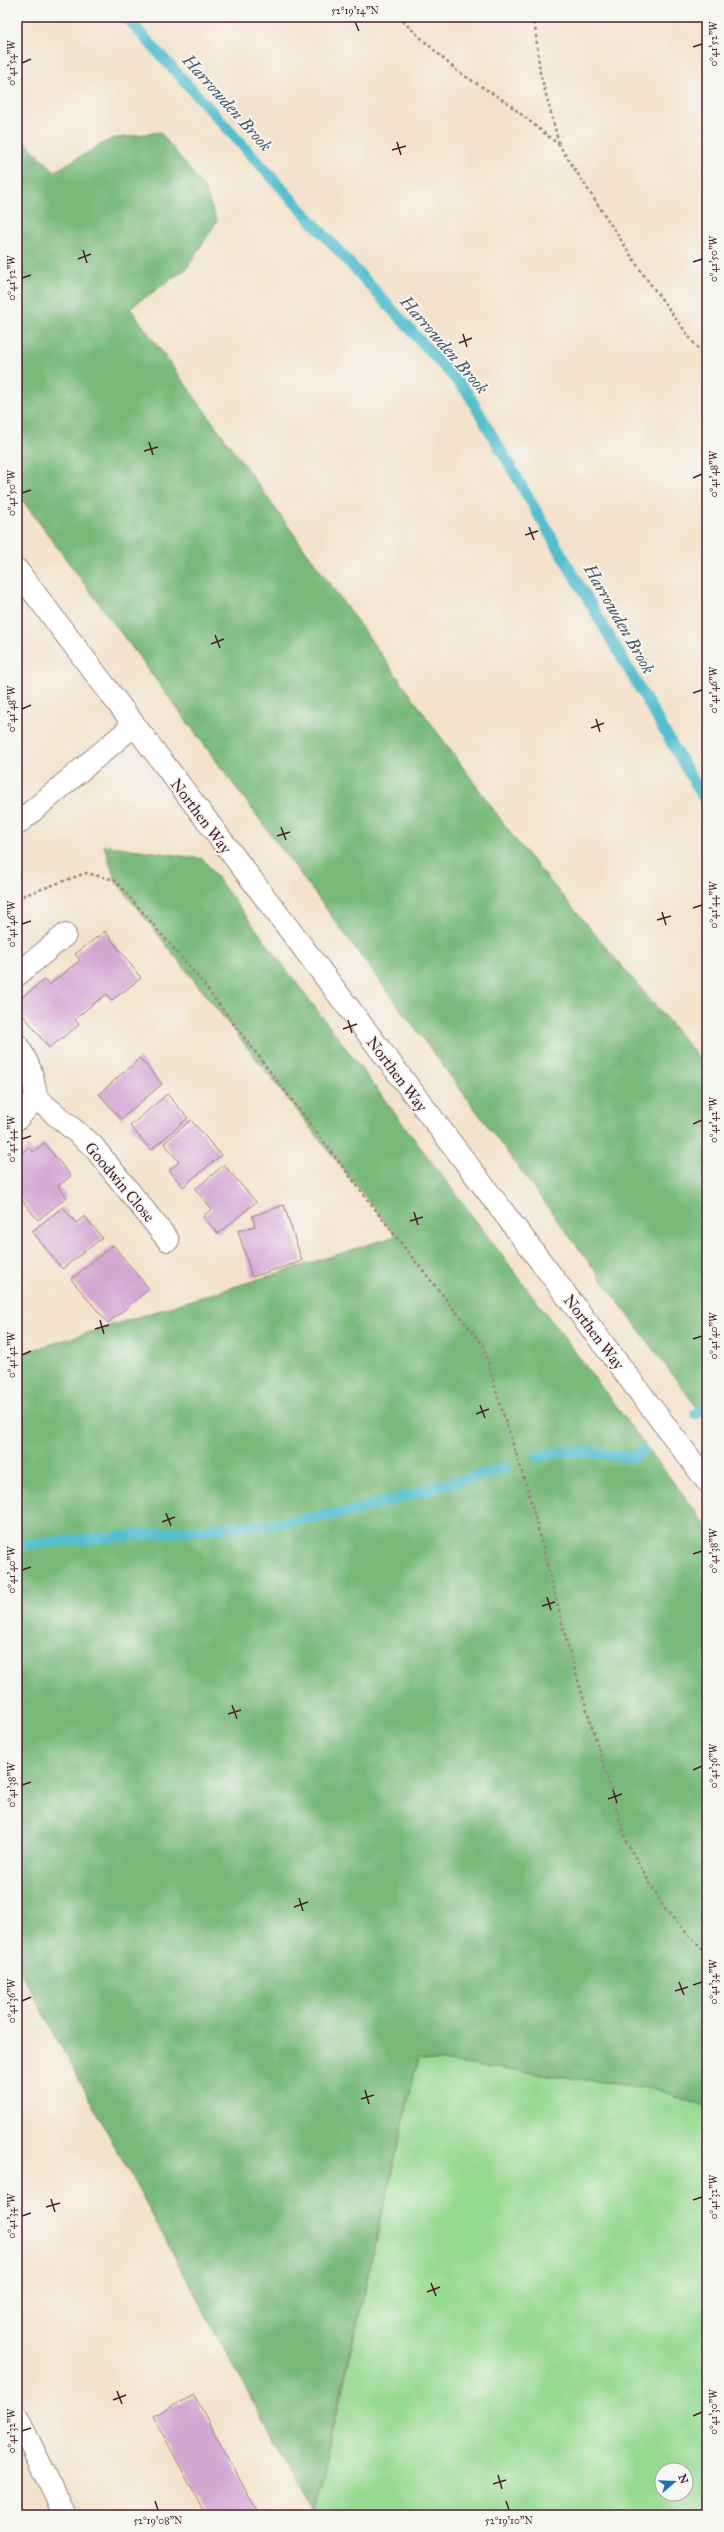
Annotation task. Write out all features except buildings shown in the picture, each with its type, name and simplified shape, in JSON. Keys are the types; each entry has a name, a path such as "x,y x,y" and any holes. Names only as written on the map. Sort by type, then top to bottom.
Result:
{"main road":[{"name":"Northen Way","path":"17,570 133,726 707,1481"},
{"path":"17,824 133,726"},
{"path":"17,975 65,935"},
{"path":"17,1045 29,1062 34,1080 36,1098 17,1119"},
{"name":"Goodwin Close","path":"36,1098 92,1145 168,1240"},
{"path":"17,2417 65,2515"}],"path":[{"path":"398,17 457,71 506,102 559,145 643,274 707,361"},
{"path":"534,17 540,72 559,145"},
{"path":"17,898 86,873 115,880 198,977 407,1251 483,1345 498,1401 529,1494 569,1650 627,1843 664,1908 707,1955"}],"green space":[{"path":"160,132 204,188 217,221 187,268 130,308 517,842 707,1067 707,1421 17,493 17,135 55,171 111,139"},
{"path":"104,845 203,859 707,1527 707,2108 656,2089 418,2058 313,2513 17,1965 17,1355 396,1236 115,880"},
{"path":"418,2058 656,2089 707,2108 707,2515 314,2515"}],"waterway":[{"name":"Harrowden Brook","path":"126,17 467,392 707,804"},
{"path":"696,1414 707,1407"},
{"path":"537,1457 560,1452 584,1452 632,1458 643,1450"},
{"path":"17,1545 273,1524 353,1511 505,1468"}]}
